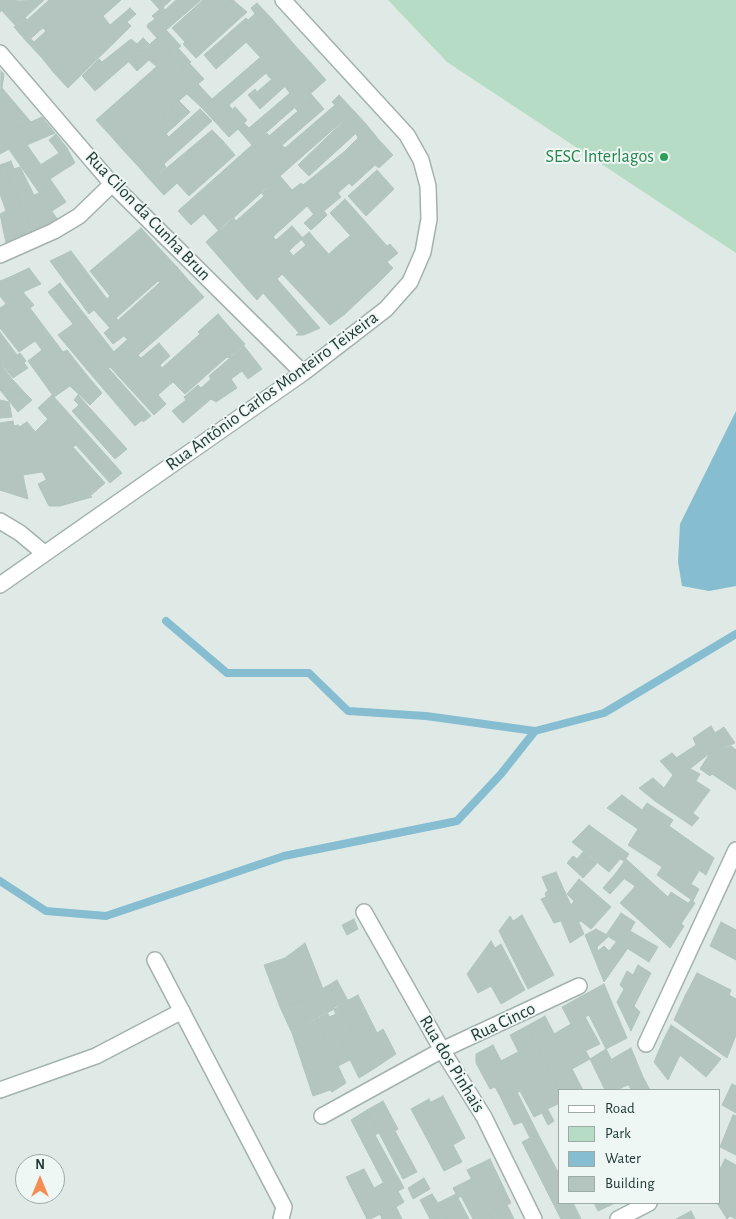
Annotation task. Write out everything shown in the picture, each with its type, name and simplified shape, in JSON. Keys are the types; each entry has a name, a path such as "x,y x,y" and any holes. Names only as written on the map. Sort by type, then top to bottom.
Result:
{"street":[{"name":"Rua Antônio Carlos Monteiro Teixeira","path":"0,585 303,373 386,309 410,282 423,252 429,219 428,186 421,160 407,135 283,0"},
{"name":"Rua Cilon da Cunha Brun","path":"0,53 112,184 303,373"},
{"path":"0,255 54,232 79,216 112,184"},
{"path":"0,521 20,533 44,553"},
{"path":"646,1044 736,850"},
{"name":"Rua dos Pinhais","path":"364,912 442,1050 484,1117 534,1219"},
{"path":"155,960 284,1207 281,1219"},
{"name":"Rua Cinco","path":"322,1116 442,1050 579,986"},
{"path":"0,1090 96,1056 182,1011"},
{"path":"618,1219 647,1204"}],"green space":[{"name":"SESC Interlagos","path":"388,0 736,0 736,253 447,62"}],"water":[{"path":"736,411 736,586 709,591 682,586 678,562 680,524"}],"building":[{"path":"0,0 13,0 0,12"},
{"path":"13,0 44,0 16,26 2,11"},
{"path":"49,0 74,0 27,42 14,27 25,17 27,20"},
{"path":"74,0 103,0 42,58 27,42 31,39 34,42 46,31 43,28"},
{"path":"103,0 121,0 103,16 110,25 54,73 42,58"},
{"path":"151,0 171,0 160,10"},
{"path":"176,0 201,0 157,38 147,27 155,19 152,16 163,7 165,10"},
{"path":"203,0 233,0 185,42 172,28"},
{"path":"233,0 247,12 196,58 183,44"},
{"path":"257,3 272,19 216,69 204,55 246,18 248,20 255,14 251,8"},
{"path":"130,8 136,14 127,22 131,26 68,88 54,73"},
{"path":"272,19 286,35 260,57 246,42"},
{"path":"166,30 181,46 171,54 157,38"},
{"path":"286,35 299,50 269,77 266,73 229,105 232,109 226,115 212,99"},
{"path":"143,38 149,44 95,91 82,76 99,59 102,62 131,39 137,44"},
{"path":"157,38 171,54 157,67 149,60 137,71 129,62"},
{"path":"178,48 191,62 184,68 171,54"},
{"path":"299,50 311,63 260,109 248,95 255,89 257,92 272,79 269,77"},
{"path":"171,54 184,68 109,134 96,120"},
{"path":"189,63 204,79 198,84 184,68"},
{"path":"311,63 326,80 252,145 238,129 244,123 249,128 290,93 285,87"},
{"path":"184,68 198,84 123,150 109,134"},
{"path":"1,71 4,74 2,88 31,122 0,136"},
{"path":"198,84 212,99 202,108 187,94"},
{"path":"311,94 324,109 265,160 252,145 267,133 269,136 298,111 295,108"},
{"path":"339,95 354,111 280,176 265,160 282,145 285,148 335,105 332,102"},
{"path":"212,99 226,115 216,123 202,108"},
{"path":"179,101 190,112 166,134 169,137 137,165 123,150"},
{"path":"235,107 247,120 238,129 226,115"},
{"path":"200,109 212,121 164,164 166,167 151,181 137,165"},
{"path":"354,111 366,124 309,176 298,165"},
{"path":"226,115 238,129 229,137 216,123"},
{"path":"42,117 55,133 27,145 41,165 26,174 0,136"},
{"path":"366,124 379,140 307,206 292,190 301,183 303,185 345,151 358,138 356,134"},
{"path":"212,130 223,141 164,195 151,181"},
{"path":"56,134 67,148 59,153 49,140"},
{"path":"0,137 9,149 0,154"},
{"path":"379,140 393,155 379,168 375,165 352,186 349,183 338,193 341,197 324,211 327,215 320,222 307,206"},
{"path":"223,141 235,155 189,196 177,183"},
{"path":"252,145 265,160 191,225 178,211"},
{"path":"67,148 75,163 50,179 66,202 52,211 26,174"},
{"path":"265,160 280,176 219,231 204,214"},
{"path":"11,161 14,169 20,167 34,195 39,193 58,220 33,232 3,164"},
{"path":"3,164 33,232 6,243 0,214 6,211 0,194 0,165"},
{"path":"377,170 394,189 366,216 348,196"},
{"path":"280,176 292,190 219,257 206,242 233,217 236,221 264,196 261,192"},
{"path":"292,190 307,206 233,273 219,257"},
{"path":"345,199 387,246 390,244 398,253 387,262 393,268 386,275 330,213"},
{"path":"314,214 320,222 311,230 304,223"},
{"path":"292,226 303,238 247,289 233,273 273,237 276,240"},
{"path":"141,228 162,251 110,296 90,271"},
{"path":"309,232 365,295 345,314 293,256 306,245 301,239"},
{"path":"350,236 386,275 376,285 340,244"},
{"path":"340,244 376,285 365,295 329,254"},
{"path":"71,251 107,299 89,314 50,261"},
{"path":"162,251 177,267 116,318 118,320 110,328 94,310"},
{"path":"289,251 345,314 330,325 282,274 277,279 268,269"},
{"path":"177,267 190,282 127,339 124,336 113,344 104,333"},
{"path":"29,268 41,284 23,292 10,277"},
{"path":"268,269 320,328 304,335 296,335 299,333 263,293 257,300 247,289"},
{"path":"10,277 34,305 30,308 63,352 67,350 86,374 70,386 0,296 0,281"},
{"path":"190,282 204,297 129,363 117,349"},
{"path":"60,283 114,352 102,361 48,292"},
{"path":"6,304 35,341 19,352 0,328 0,308"},
{"path":"218,314 232,330 158,395 144,379 160,365 162,368 200,334 198,332"},
{"path":"73,324 102,361 89,372 58,335"},
{"path":"232,330 245,344 229,358 227,357 185,394 173,382"},
{"path":"0,332 17,355 20,353 26,361 24,363 28,368 13,378 0,362"},
{"path":"159,343 170,356 144,379 129,363 138,355 141,358"},
{"path":"244,346 262,369 248,379 242,371 231,379 237,388 216,402 211,399 183,423 172,411 186,400 184,397 198,385 201,388 211,379 209,376"},
{"path":"117,349 166,404 154,415 110,367 108,368 102,361"},
{"path":"42,350 70,386 54,397 28,361"},
{"path":"102,361 151,416 135,426 89,372"},
{"path":"0,363 12,379 25,393 0,390"},
{"path":"86,374 102,393 90,405 70,386"},
{"path":"0,390 25,393 32,400 18,412"},
{"path":"52,395 122,473 110,483 76,445 73,447 38,408"},
{"path":"78,395 127,449 115,459 72,411 79,405 74,400"},
{"path":"0,400 9,402 12,417 0,418"},
{"path":"48,419 105,483 90,496 35,432"},
{"path":"13,421 28,499 0,490 0,423"},
{"path":"27,422 92,497 60,506 19,427"},
{"path":"18,425 42,472 23,475 14,426"},
{"path":"46,480 60,506 49,506 38,484"},
{"path":"711,726 715,733 724,727 735,743 710,753 691,768 685,766 676,758 696,745 693,738"},
{"path":"731,746 736,750 736,770 710,753"},
{"path":"672,753 685,766 700,774 696,781 710,790 693,813 699,818 692,826 655,801 673,775 660,761"},
{"path":"710,753 736,770 736,790 712,774 710,776 700,769"},
{"path":"653,778 664,788 655,801 639,788"},
{"path":"622,795 642,810 647,803 673,820 669,826 714,858 706,875 607,808"},
{"path":"589,825 629,854 624,861 620,859 609,872 572,842"},
{"path":"638,829 699,871 691,884 699,889 693,901 657,875 662,867 628,845"},
{"path":"584,851 598,862 583,878 567,863 573,856 577,859"},
{"path":"626,859 668,897 671,892 688,903 691,900 695,903 681,924 679,922 675,927 633,889 635,886 616,873"},
{"path":"556,872 584,934 570,943 561,921 554,923 541,899 546,897 545,893 548,891 542,877"},
{"path":"616,873 624,879 610,894 603,888"},
{"path":"579,879 611,907 591,929 581,921 579,922 571,905 574,901 567,894"},
{"path":"633,889 675,927 679,922 684,926 670,948 620,903"},
{"path":"621,913 635,922 630,931 658,947 649,962 606,935"},
{"path":"522,915 554,975 528,989 499,931 510,916 513,921"},
{"path":"354,919 358,929 347,935 342,925"},
{"path":"721,922 736,930 736,960 710,946"},
{"path":"596,929 609,936 597,947 598,951 604,946 609,951 617,941 628,948 604,982 585,935"},
{"path":"491,941 495,948 501,944 525,990 501,1004 491,986 478,993 467,974"},
{"path":"305,943 323,989 302,1001 280,1007 264,965 285,958"},
{"path":"638,965 651,973 634,1006 640,1012 631,1031 617,1002 624,989 620,985 627,971 633,975"},
{"path":"697,973 731,990 729,995 736,999 736,1023 685,996"},
{"path":"337,980 348,1001 292,1033 280,1007 302,1001"},
{"path":"604,984 627,1038 606,1049 580,997"},
{"path":"358,995 377,1033 383,1029 396,1054 372,1070 339,1005"},
{"path":"685,996 736,1023 736,1035 727,1058 674,1020"},
{"path":"580,997 589,1015 585,1017 600,1044 585,1051 562,1007"},
{"path":"339,1005 372,1070 359,1078 329,1017 336,1014 333,1008"},
{"path":"327,1012 350,1060 338,1066 316,1018"},
{"path":"545,1016 582,1089 559,1089 527,1026"},
{"path":"316,1018 346,1083 332,1092 330,1090 313,1096 292,1033"},
{"path":"571,1024 590,1059 572,1069 554,1034"},
{"path":"671,1025 721,1059 706,1077 663,1041"},
{"path":"527,1026 559,1089 558,1104 547,1109 510,1035"},
{"path":"663,1041 680,1055 668,1080 654,1062"},
{"path":"493,1045 515,1088 500,1096 495,1087 490,1089 476,1063 476,1054"},
{"path":"631,1048 649,1089 631,1089 629,1085 625,1086 612,1059"},
{"path":"606,1049 625,1086 619,1089 605,1089 590,1059"},
{"path":"518,1052 554,1121 548,1125 542,1113 534,1117 520,1091 517,1093 501,1061"},
{"path":"732,1084 736,1086 736,1113 722,1105"},
{"path":"515,1088 538,1134 530,1138 522,1122 514,1125 500,1096"},
{"path":"443,1096 465,1138 453,1145 431,1102"},
{"path":"429,1099 462,1162 444,1171 411,1109"},
{"path":"383,1101 398,1129 395,1131 417,1172 403,1179 367,1110"},
{"path":"367,1110 379,1133 375,1135 404,1188 398,1191 404,1202 396,1207 351,1120"},
{"path":"733,1115 736,1116 736,1155 721,1148"},
{"path":"538,1134 558,1172 558,1204 574,1204 581,1219 561,1219 522,1142"},
{"path":"490,1159 511,1203 489,1214 467,1170"},
{"path":"725,1159 736,1165 736,1200 721,1192 721,1167"},
{"path":"364,1169 374,1188 383,1183 396,1207 370,1219 367,1219 346,1177"},
{"path":"424,1178 430,1189 413,1199 408,1188"},
{"path":"471,1179 492,1219 473,1219 461,1196 458,1198 453,1188"},
{"path":"721,1192 736,1200 736,1219 730,1216 727,1219 718,1204 721,1204"},
{"path":"432,1194 446,1219 430,1219 420,1200"},
{"path":"456,1194 469,1219 446,1219 438,1203"},
{"path":"594,1204 613,1204 598,1211"},
{"path":"507,1205 514,1219 492,1219 489,1214"},
{"path":"396,1207 402,1219 382,1219 380,1214"},
{"path":"691,1211 695,1219 676,1219"}],"waterway":[{"path":"166,621 227,673 309,673 348,711 426,716 535,731"},
{"path":"0,881 46,911 106,916 284,856 457,821 501,774 535,731 604,713 736,634"}],"place":[{"name":"SESC Interlagos","path":"664,157"}]}
